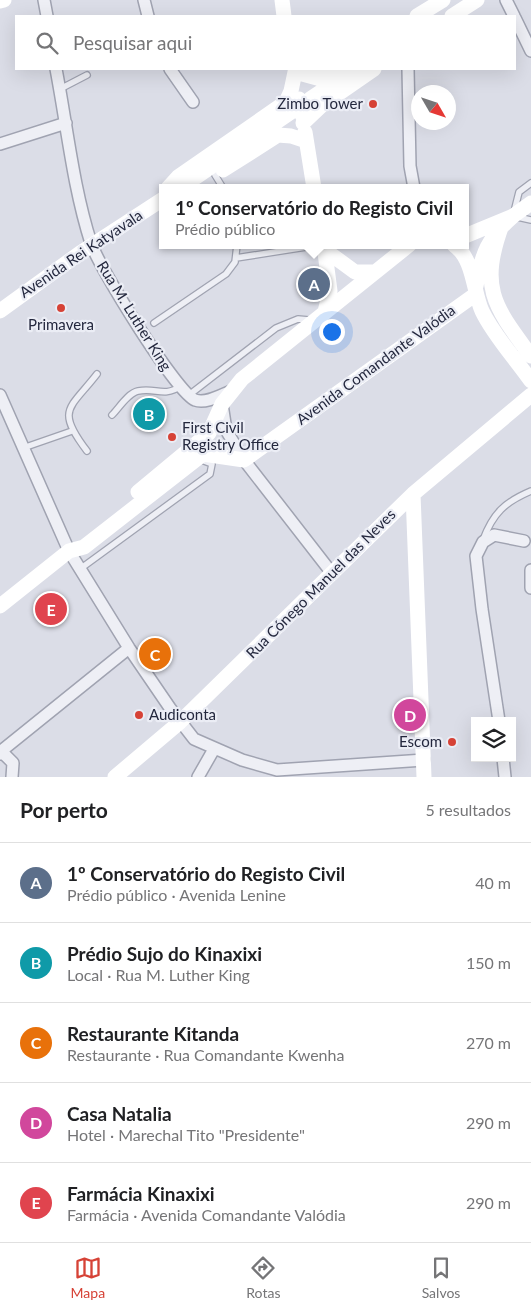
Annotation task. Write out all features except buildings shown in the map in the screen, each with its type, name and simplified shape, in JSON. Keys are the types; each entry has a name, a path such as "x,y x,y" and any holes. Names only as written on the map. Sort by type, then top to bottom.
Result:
{"main road":[{"path":"0,1 4,0"},
{"path":"419,15 443,0"},
{"path":"434,15 456,0"},
{"path":"454,15 477,0"},
{"path":"294,70 317,78 332,70"},
{"path":"294,70 304,99 299,117 306,141 313,184"},
{"name":"Avenida Rei Katyavala","path":"172,184 178,176 286,102 291,91 294,70"},
{"path":"304,99 353,70"},
{"path":"186,184 299,117 313,112 373,70"},
{"path":"200,184 278,136 291,136 306,141"},
{"name":"Avenida Rei Katyavala","path":"0,311 159,200"},
{"path":"476,292 484,250 508,221 531,203"},
{"path":"469,235 508,221"},
{"path":"508,221 492,257 493,297 497,308 531,356"},
{"path":"319,316 330,291 322,249"},
{"path":"325,249 355,272 373,272"},
{"path":"75,557 80,540 209,433 222,404 242,379 404,249"},
{"path":"457,249 465,258 487,321 531,381"},
{"name":"Avenida Comandante Valódia","path":"244,460 476,292"},
{"name":"Rua Cónego Manuel das Neves","path":"115,777 180,722 256,650 332,572 413,494 531,396"},
{"path":"0,606 75,557 84,547 203,454 244,460"},
{"path":"413,494 424,777"}],"street":[{"path":"44,0 47,15"},
{"path":"144,0 148,15"},
{"path":"506,0 513,15"},
{"path":"516,21 531,51"},
{"name":"Rua M. Luther King","path":"56,70 83,217 91,246 146,338 185,391"},
{"path":"171,70 193,102"},
{"path":"408,70 410,166 413,184"},
{"path":"0,144 66,123"},
{"path":"185,391 195,400 205,401 231,391"},
{"path":"0,395 75,557 129,648 180,722 194,739 214,749 277,773 424,760"},
{"path":"222,404 226,430 244,460 332,572"},
{"path":"498,717 476,556 483,542 494,535 524,541"},
{"path":"531,570 531,588"},
{"path":"12,777 14,763 4,754 0,753 129,648"},
{"path":"198,777 214,749"},
{"path":"504,762 505,777"}],"lane":[{"path":"60,89 87,75"},
{"path":"215,175 221,184"},
{"path":"531,183 519,192 508,221 531,220"},
{"path":"154,324 226,274 232,268 237,249"},
{"path":"236,258 306,249"},
{"path":"112,415 129,397 138,391 166,393 185,391 276,328 298,319 319,316"},
{"path":"87,451 72,431 68,417 77,396 97,374"},
{"path":"23,448 72,431"},
{"path":"203,461 212,464 213,468 210,474 75,557 203,461"},
{"path":"483,542 491,520 512,499 531,491"}],"place":[{"name":"Zimbo Tower","path":"373,104"},
{"name":"1º Conservatório do Registo Civil","path":"314,284"},
{"name":"Primavera","path":"61,308"},
{"name":"Prédio Sujo do Kinaxixi","path":"149,414"},
{"name":"First Civil Registry Office","path":"172,437"},
{"name":"Farmácia Kinaxixi","path":"51,609"},
{"name":"Restaurante Kitanda","path":"155,654"},
{"name":"Audiconta","path":"139,715"},
{"name":"Casa Natalia","path":"410,715"},
{"name":"Escom","path":"452,742"}]}
